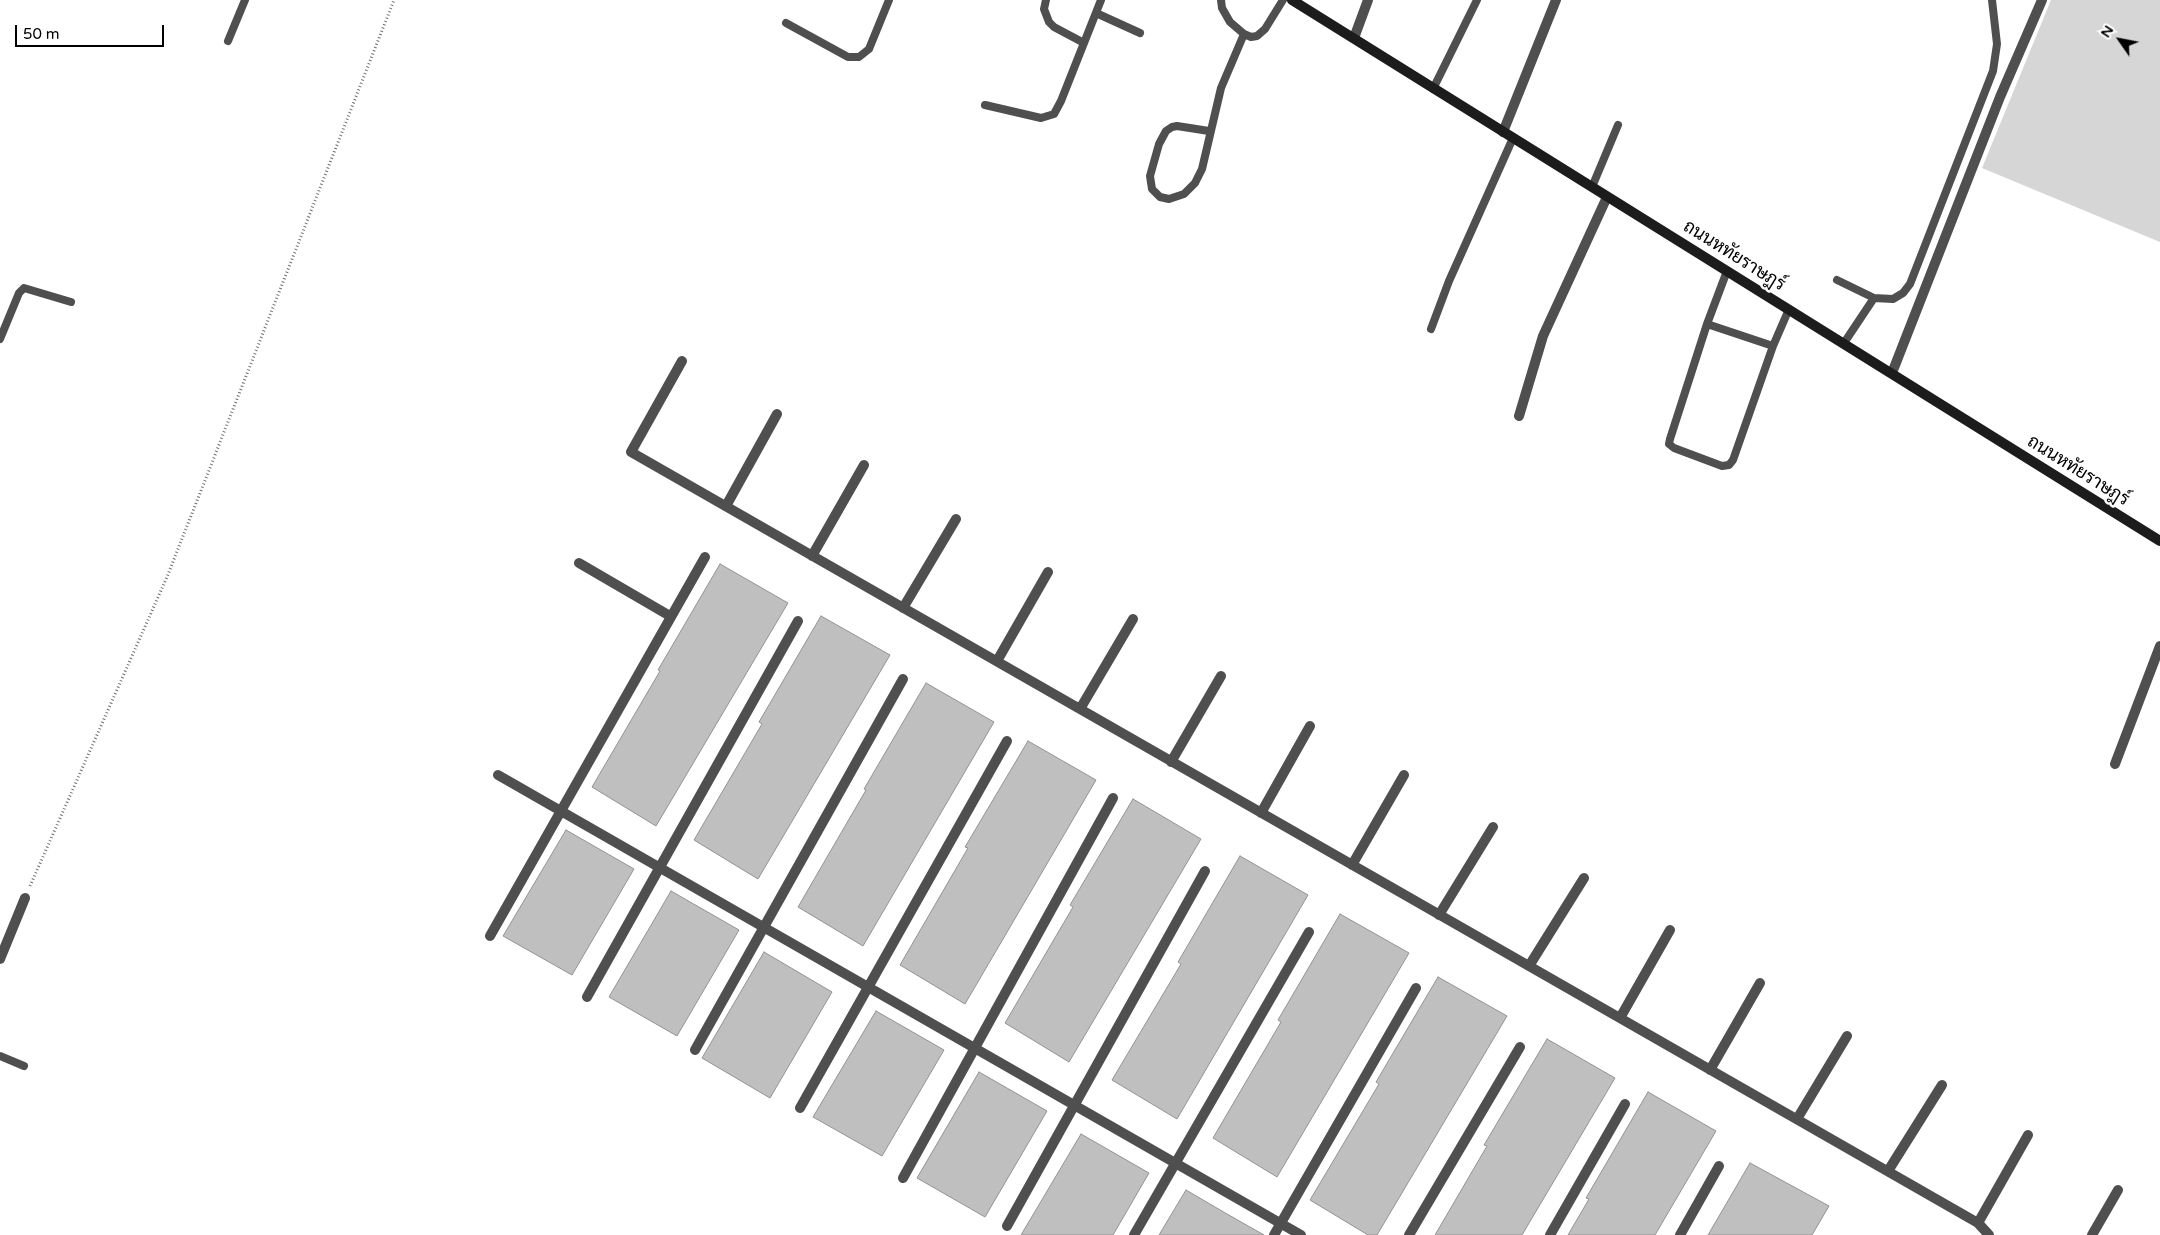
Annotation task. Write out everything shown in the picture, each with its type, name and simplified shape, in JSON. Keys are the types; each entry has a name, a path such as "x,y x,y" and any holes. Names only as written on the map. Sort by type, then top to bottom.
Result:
{"main road":[{"name":"ถนนหทัยราษฎร์","path":"1292,0 2160,541"}],"street":[{"path":"1354,38 1368,0"},
{"path":"1508,135 1556,0"},
{"path":"1892,373 2000,97 2042,0"},
{"path":"1519,416 1543,336 1608,197"},
{"path":"682,362 632,452 1888,1171 1978,1223 1989,1235"},
{"path":"726,506 777,414"},
{"path":"812,556 864,465"},
{"path":"903,608 956,519"},
{"path":"490,936 705,557"},
{"path":"579,563 670,616"},
{"path":"996,661 1048,572"},
{"path":"1080,709 1132,619"},
{"path":"587,997 798,621"},
{"path":"2115,764 2160,646"},
{"path":"1171,762 1221,676"},
{"path":"694,1050 903,679"},
{"path":"1262,813 1310,726"},
{"path":"800,1108 1007,741"},
{"path":"498,775 1301,1235"},
{"path":"1352,865 1404,775"},
{"path":"904,1178 1113,798"},
{"path":"1439,915 1493,827"},
{"path":"1007,1226 1205,871"},
{"path":"1529,966 1584,878"},
{"path":"0,958 25,898"},
{"path":"1620,1018 1670,930"},
{"path":"1134,1235 1174,1162 1309,932"},
{"path":"1710,1070 1760,983"},
{"path":"1274,1235 1416,988"},
{"path":"1797,1119 1846,1036"},
{"path":"1409,1235 1520,1047"},
{"path":"1888,1171 1942,1085"},
{"path":"1550,1235 1625,1104"},
{"path":"1978,1223 2028,1135"},
{"path":"1680,1235 1719,1166"},
{"path":"2092,1235 2118,1190"}],"lane":[{"path":"228,40 245,0"},
{"path":"786,23 848,57 859,57 869,50 889,0"},
{"path":"1046,0 1044,9 1049,22 1054,27 1084,43"},
{"path":"986,104 1041,118 1054,114 1062,102 1101,0"},
{"path":"1221,0 1222,8 1230,22 1244,34 1251,37 1257,36 1265,29 1283,0"},
{"path":"1432,89 1477,0"},
{"path":"1837,280 1874,298 1893,298 1903,293 1910,284 1993,71 1997,44 1992,0"},
{"path":"1096,13 1140,33"},
{"path":"1209,131 1177,126 1166,131 1159,144 1150,176 1152,189 1160,197 1169,199 1184,194 1195,183 1202,169 1209,131 1221,88 1244,34"},
{"path":"1592,187 1618,125"},
{"path":"1431,329 1508,135"},
{"path":"1727,271 1707,324 1669,444 1674,448 1722,466 1729,465 1772,346 1789,309"},
{"path":"0,339 16,299 24,288 72,302"},
{"path":"1844,343 1874,298"},
{"path":"1707,324 1772,346"},
{"path":"0,1056 24,1066"}],"path":[{"path":"25,898 166,577 394,0"}],"shaded area":[{"path":"2051,0 2160,0 2160,242 1982,168"}],"building":[{"path":"720,564 788,603 656,826 592,787"},
{"path":"821,616 890,655 758,879 694,840 762,724 759,722"},
{"path":"926,683 994,722 863,946 798,907"},
{"path":"1028,741 1096,780 965,1004 900,965 968,848 965,847"},
{"path":"1133,799 1201,839 1069,1062 1005,1023 1073,907 1070,905"},
{"path":"566,830 634,869 572,975 503,936"},
{"path":"1240,856 1308,895 1177,1119 1112,1080 1181,964 1178,962"},
{"path":"671,891 739,930 677,1036 609,997"},
{"path":"1340,914 1409,953 1277,1177 1213,1138 1281,1022 1278,1020"},
{"path":"764,952 832,992 770,1098 702,1058"},
{"path":"1438,977 1507,1016 1377,1235 1368,1235 1310,1200 1379,1084 1376,1082"},
{"path":"876,1011 944,1050 882,1156 813,1117"},
{"path":"1547,1039 1615,1078 1522,1235 1435,1235 1487,1146 1484,1145"},
{"path":"979,1072 1047,1111 985,1217 917,1178"},
{"path":"1648,1092 1716,1131 1655,1235 1568,1235 1589,1199 1586,1198"},
{"path":"1081,1134 1149,1173 1113,1235 1021,1235"},
{"path":"1750,1163 1829,1206 1812,1235 1708,1235"},
{"path":"1186,1190 1227,1214 1264,1235 1159,1235"}]}
